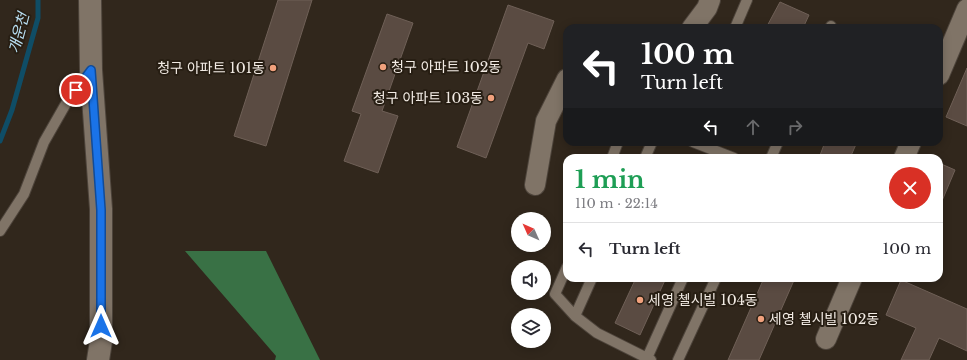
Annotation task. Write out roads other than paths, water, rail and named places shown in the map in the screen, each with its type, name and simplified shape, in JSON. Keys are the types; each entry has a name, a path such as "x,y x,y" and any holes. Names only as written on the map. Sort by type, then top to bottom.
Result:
{"main road":[{"path":"90,0 91,70 101,210 101,341 98,360"}],"street":[{"path":"695,24 707,8 710,0"},
{"path":"943,66 967,10"},
{"path":"535,185 546,121 563,87"},
{"path":"826,339 850,282"}],"lane":[{"path":"737,24 747,0"},
{"path":"0,231 24,194 44,142 68,100 91,70"},
{"path":"703,146 724,154"},
{"path":"563,277 556,294 575,316 597,333 649,359 681,282"},
{"path":"575,316 590,282"},
{"path":"678,360 714,282"}],"waterway":[{"name":"개운천","path":"0,141 12,110 38,18 38,0"}],"place":[{"name":"청구 아파트 102동","path":"383,67"},
{"name":"청구 아파트 101동","path":"273,68"},
{"name":"청구 아파트 103동","path":"491,98"},
{"name":"세영 첼시빌 104동","path":"640,300"},
{"name":"세영 첼시빌 102동","path":"761,319"}]}
